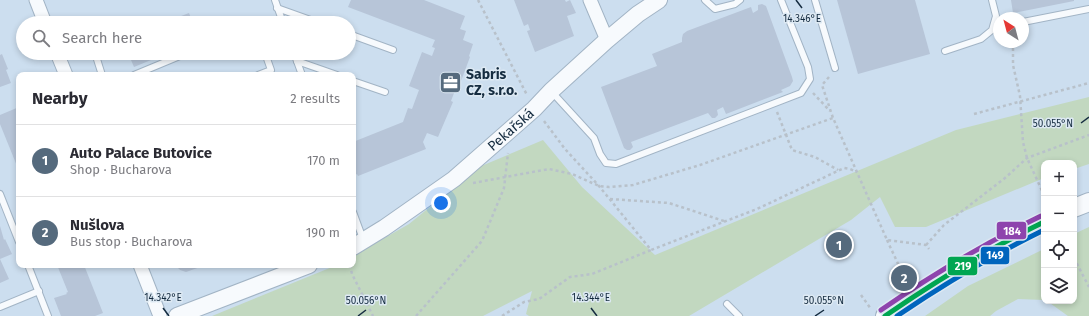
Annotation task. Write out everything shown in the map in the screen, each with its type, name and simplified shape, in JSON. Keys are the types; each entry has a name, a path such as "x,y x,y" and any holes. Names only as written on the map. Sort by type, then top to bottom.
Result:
{"main road":[{"path":"1077,207 1089,202"},
{"path":"878,313 912,297 952,272 1041,224"}],"street":[{"path":"36,0 42,16"},
{"path":"590,0 606,40"},
{"name":"Pekařská","path":"358,244 384,228 454,179 534,109 551,91 606,40 638,14 659,0"},
{"path":"61,60 65,72"},
{"path":"141,268 160,316"},
{"path":"177,316 301,268"}],"lane":[{"path":"274,0 280,16"},
{"path":"705,0 716,9 735,4 740,0"},
{"path":"551,91 594,138 600,154 606,163 616,164 801,92 810,79 808,67 781,0"},
{"path":"815,0 835,68"},
{"path":"992,0 997,12"},
{"path":"277,8 299,16"},
{"path":"1029,21 1089,9"},
{"path":"945,51 981,39 993,28"},
{"path":"356,37 393,50"},
{"path":"97,60 101,72"},
{"path":"141,72 170,60"},
{"path":"266,72 271,70 267,60"},
{"path":"297,61 301,72"},
{"path":"297,61 328,72"},
{"path":"356,82 384,92"},
{"path":"0,194 16,234"},
{"path":"356,231 358,244"},
{"path":"29,268 48,316"},
{"path":"0,306 39,291"},
{"path":"727,304 739,316"}],"path":[{"path":"478,0 534,109 565,149 610,199 651,250"},
{"path":"1014,48 1013,65 1020,100 1023,142 1027,158 1041,189"},
{"path":"835,68 822,86 830,111 900,268"},
{"path":"974,114 1020,100 1089,83"},
{"path":"806,86 830,111"},
{"path":"773,103 792,150 815,157 839,170"},
{"path":"416,316 482,241 504,188 511,128"},
{"path":"926,245 944,225 1005,178 1027,158 1089,135"},
{"path":"502,316 524,302 539,298 570,277 592,274 757,209 844,168 857,172"},
{"path":"610,199 669,203 724,222"},
{"path":"887,240 926,245 929,249"},
{"path":"1077,266 1089,288"},
{"path":"351,268 352,274 373,316"},
{"path":"860,295 878,313"}],"green space":[{"path":"1089,97 1089,164 1077,168 1077,160 1041,160 1041,179 926,227 895,227 880,197 851,220 689,316 529,316 526,314 532,291 483,316 212,316 330,268 356,268 356,254 409,224 479,167 543,140 582,187 655,255 956,130"},
{"path":"1089,227 1089,316 1068,316 1051,304 1077,304 1077,233"},
{"path":"1041,250 1041,300 1018,299 990,316 925,316 968,286"}],"building":[{"path":"351,0 424,0 465,16 460,29 466,31 463,40 473,44 461,81 459,80 451,101 453,102 438,137 427,133 423,142 426,149 358,176 356,174 356,141 403,122 408,108 412,109 419,90 409,86 422,52 432,56 435,48 432,47 435,40 348,7"},
{"path":"514,0 565,0 566,2 570,0 576,13 567,16 574,36 535,52 527,31 530,30 528,24 524,26"},
{"path":"837,0 915,0 930,54 858,74"},
{"path":"1011,0 1074,0 1018,12 1013,12"},
{"path":"762,4 766,6 792,77 793,81 790,86 781,90 783,92 726,114 723,107 717,110 718,115 715,118 712,118 708,113 631,142 633,147 630,150 624,148 601,87 657,66 652,54 682,42 683,34 687,31 751,7 753,13 758,10 758,5"},
{"path":"189,13 190,16 181,16"},
{"path":"2,54 8,69 6,70 11,83 0,87 0,55"},
{"path":"131,60 151,60 134,67"},
{"path":"16,108 16,164 0,124 0,115"},
{"path":"0,226 4,240 5,239 12,254 0,259"},
{"path":"0,259 9,279 0,283"},
{"path":"58,268 85,268 103,313 95,316 61,316 54,298 67,294 66,293 68,292"},
{"path":"178,268 197,268 186,272"}],"transit line":[{"name":"184","path":"881,310 959,260 1041,216"},
{"name":"219","path":"885,316 923,290 963,266 1041,224"},
{"name":"149","path":"897,316 969,270 1041,232"}],"place":[{"name":"Sabris CZ, s.r.o.","path":"451,82"},
{"name":"Auto Palace Butovice","path":"839,245"},
{"name":"Nušlova","path":"904,278"}]}
